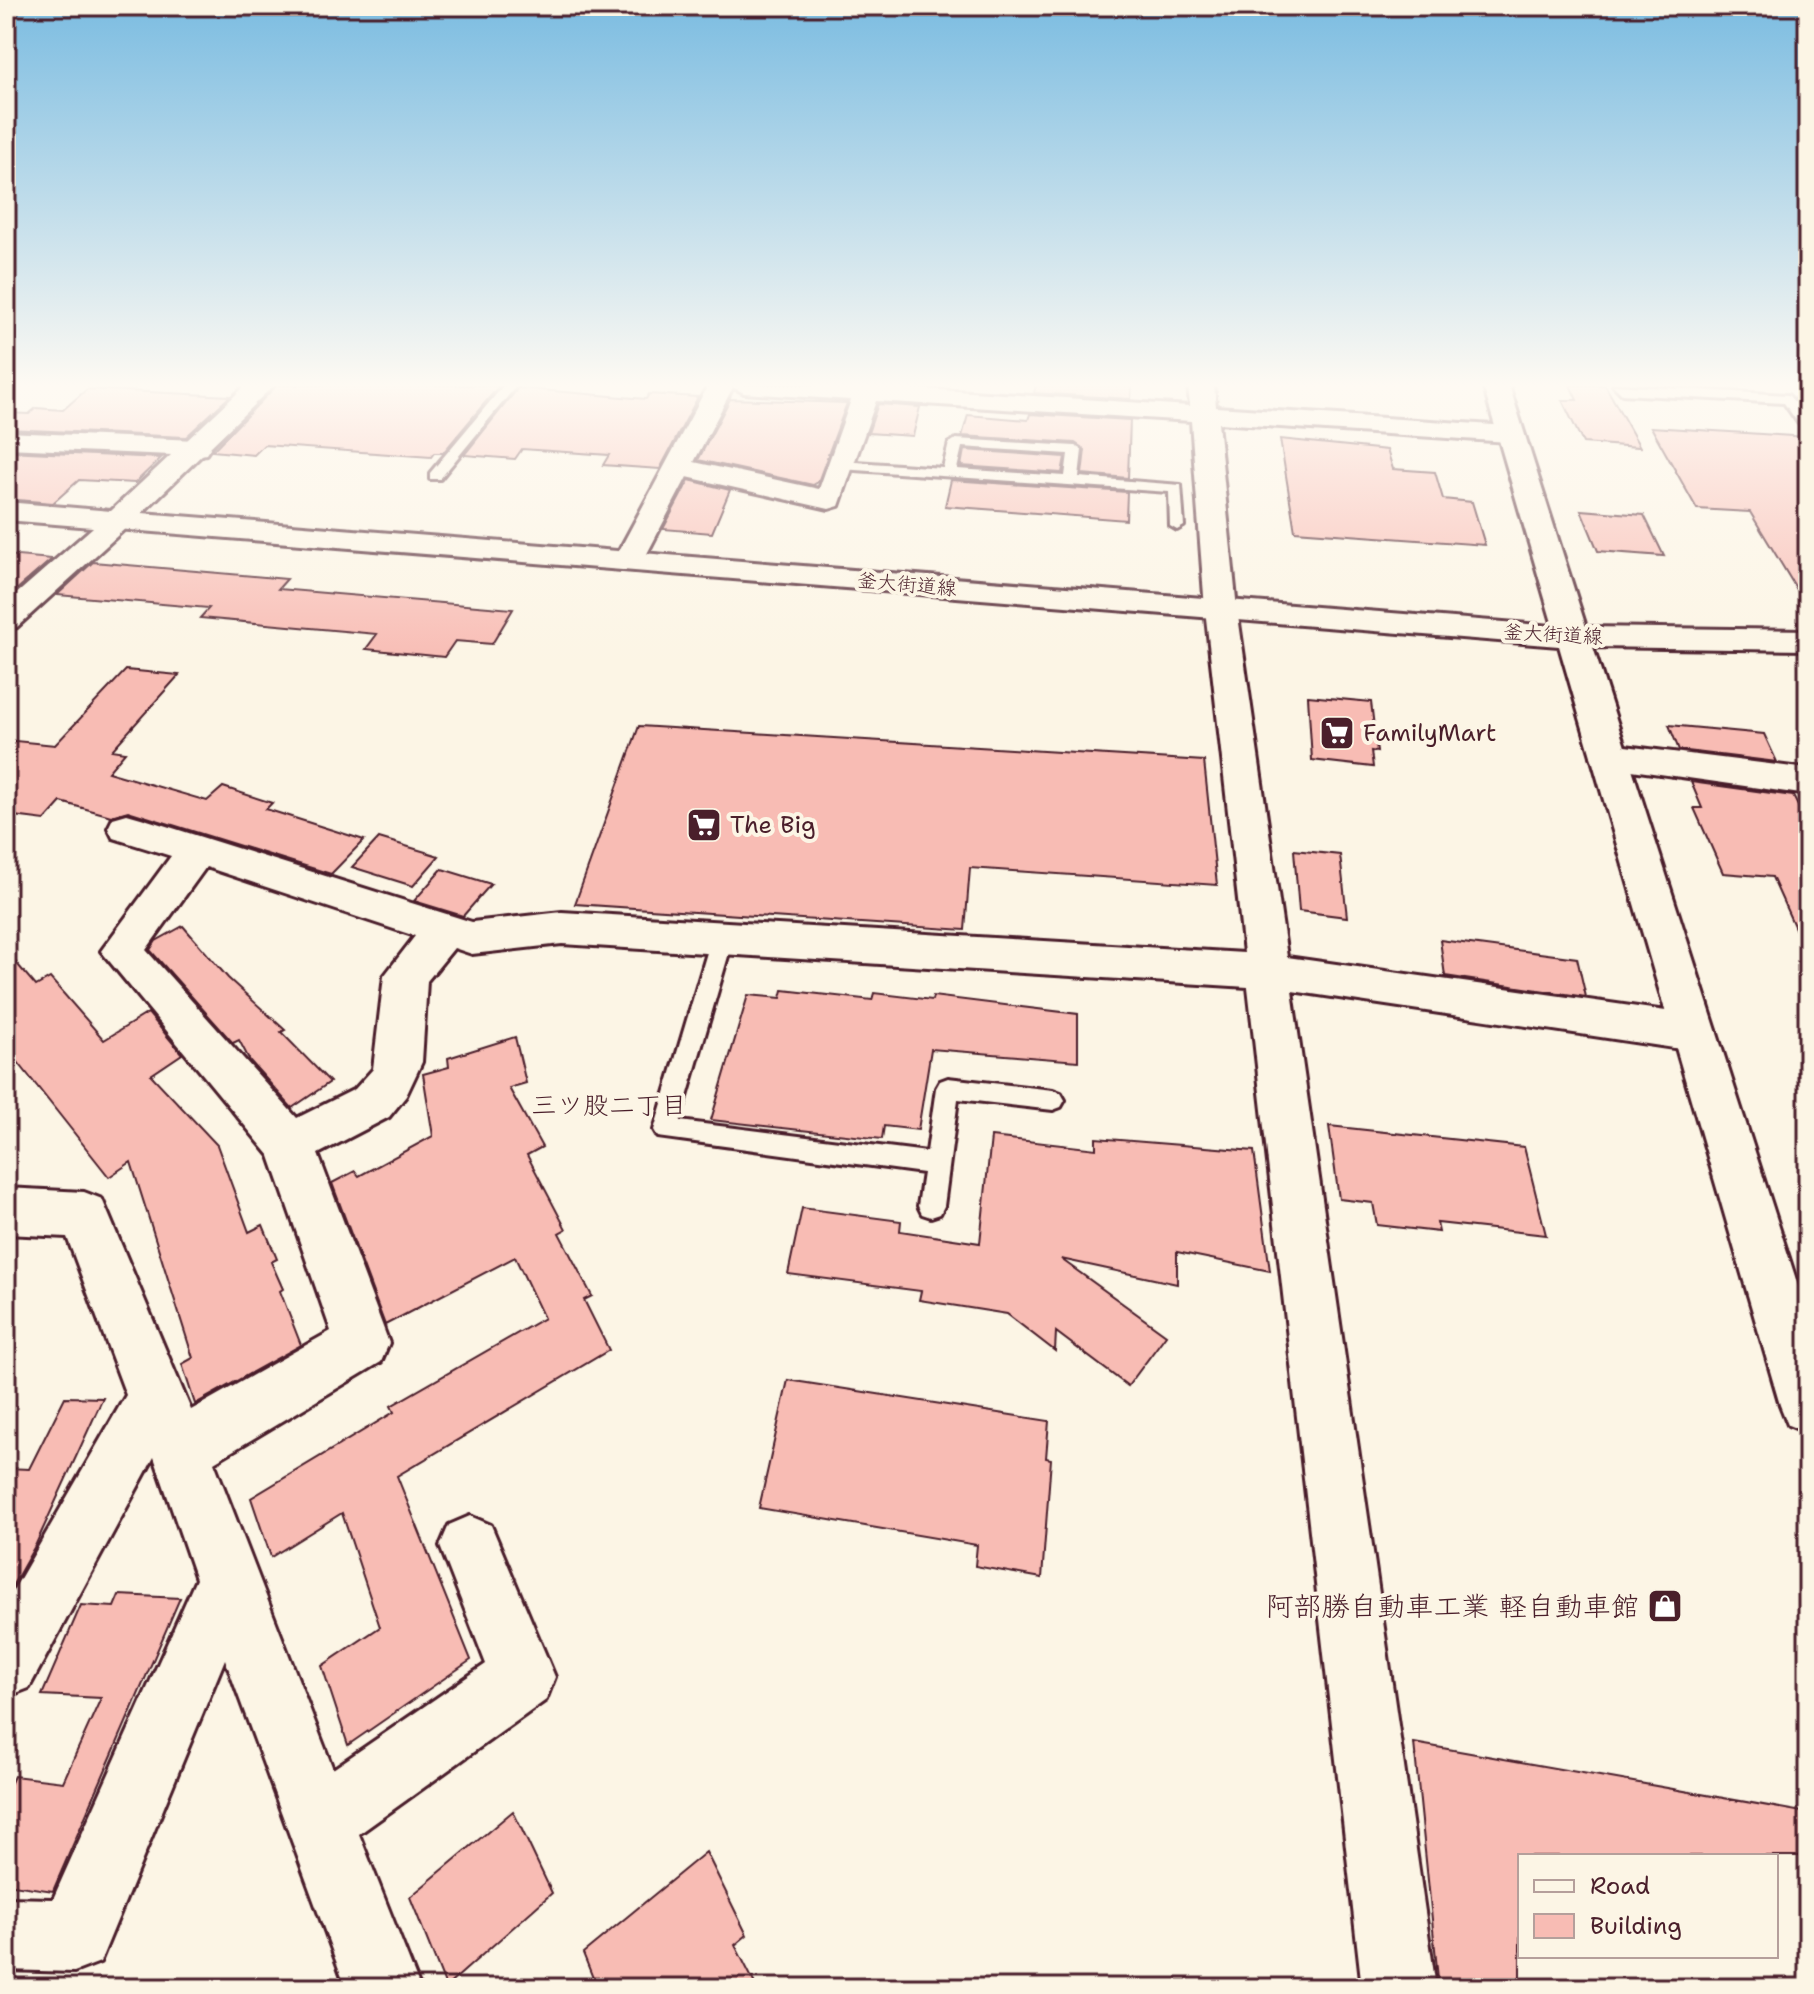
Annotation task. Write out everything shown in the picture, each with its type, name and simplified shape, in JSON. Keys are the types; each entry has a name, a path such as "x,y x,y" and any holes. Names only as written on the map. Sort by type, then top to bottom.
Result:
{"street":[{"path":"10,611 163,478"},
{"path":"628,562 672,478"},
{"path":"729,478 829,500 837,478"},
{"path":"1209,478 1221,609 1399,1988"},
{"path":"1523,478 1808,1405"},
{"name":"釜大街道線","path":"6,511 1573,637 1808,640"},
{"path":"1609,756 1808,782"},
{"path":"127,828 472,938 562,928 1267,971 1694,1033"},
{"path":"6,1665 168,1424 362,1343 290,1145 122,951 197,850"},
{"path":"290,1145 372,1103 390,1082 399,1062 406,976 444,931"},
{"path":"8,1214 84,1215 168,1424 383,1988"},
{"path":"319,1820 523,1677 470,1546"},
{"path":"6,1934 74,1936 227,1580"}],"lane":[{"path":"1027,478 1176,488 1177,526"},
{"path":"722,939 666,1130 938,1164"},
{"path":"931,1206 948,1088 1053,1100"}],"building":[{"path":"6,478 140,478 135,483 79,480 53,503 6,499"},
{"path":"781,478 819,478 813,485"},
{"path":"1286,478 1437,478 1443,499 1472,502 1485,545 1295,531"},
{"path":"1680,478 1808,478 1808,608 1750,512 1697,509"},
{"path":"689,480 730,490 712,533 663,529"},
{"path":"951,480 1127,492 1126,520 945,506"},
{"path":"1581,510 1644,515 1664,556 1598,551"},
{"path":"6,555 52,559 15,591 6,591"},
{"path":"93,562 287,579 278,589 513,609 492,644 455,641 444,657 366,649 377,634 200,618 209,608 57,595"},
{"path":"126,670 179,675 112,750 125,752 108,772 207,801 223,787 272,803 266,809 364,840 331,874 128,811 111,816 61,802 45,820 6,815 6,740 55,745"},
{"path":"1308,696 1371,702 1377,752 1371,751 1373,767 1312,760"},
{"path":"1669,725 1764,734 1777,762 1679,750"},
{"path":"639,726 1204,761 1217,885 970,868 965,930 575,904"},
{"path":"1691,782 1793,796 1808,826 1808,957 1772,877 1723,873 1694,808 1702,808"},
{"path":"379,838 439,856 413,886 352,867"},
{"path":"1294,850 1340,855 1347,917 1299,911"},
{"path":"442,869 491,884 463,916 414,901"},
{"path":"183,926 228,978 285,1030 281,1032 330,1082 292,1108 250,1061 239,1040 233,1043 150,950 156,941"},
{"path":"1440,940 1577,958 1586,997 1445,976"},
{"path":"6,951 36,986 50,978 104,1040 148,1013 182,1054 151,1075 217,1145 249,1232 263,1225 277,1259 271,1262 283,1289 280,1291 301,1345 195,1404 182,1364 193,1358 131,1162 109,1177 6,1047"},
{"path":"783,990 872,1000 874,993 932,1000 933,996 1078,1014 1078,1061 931,1049 918,1130 884,1126 882,1139 711,1120 748,995 781,998"},
{"path":"515,1037 526,1083 509,1088 542,1147 527,1155 566,1229 559,1233 592,1296 584,1300 609,1350 397,1476 471,1660 348,1745 322,1666 380,1627 342,1513 271,1557 251,1498 394,1412 391,1406 544,1318 515,1257 385,1325 332,1183 355,1171 359,1176 433,1136 423,1074 449,1067 448,1058"},
{"path":"1329,1126 1524,1147 1546,1235 1437,1223 1439,1232 1377,1225 1373,1203 1339,1199"},
{"path":"991,1137 1096,1149 1096,1138 1254,1151 1270,1271 1177,1252 1177,1284 1061,1259 1166,1335 1128,1386 1056,1332 1055,1351 1007,1314 919,1300 921,1291 788,1274 802,1208 901,1221 900,1231 980,1243"},
{"path":"788,1380 1049,1421 1046,1458 1051,1459 1042,1578 975,1566 977,1545 759,1508"},
{"path":"65,1397 103,1398 36,1544 6,1597 6,1468 29,1469"},
{"path":"119,1595 180,1598 53,1891 6,1884 6,1793 14,1776 63,1782 101,1698 42,1695 81,1605 114,1607"},
{"path":"1414,1743 1808,1813 1808,1856 1518,1854 1520,1988 1439,1988"},
{"path":"513,1811 552,1893 446,1987 410,1897"},
{"path":"706,1852 747,1935 735,1945 757,1988 597,1988 583,1953"}],"place":[{"name":"FamilyMart","path":"1337,733"},
{"name":"The Big","path":"704,825"},
{"name":"阿部勝自動車工業 軽自動車館","path":"1665,1606"}],"district":[{"name":"三ツ股二丁目","path":"609,1104"}]}
